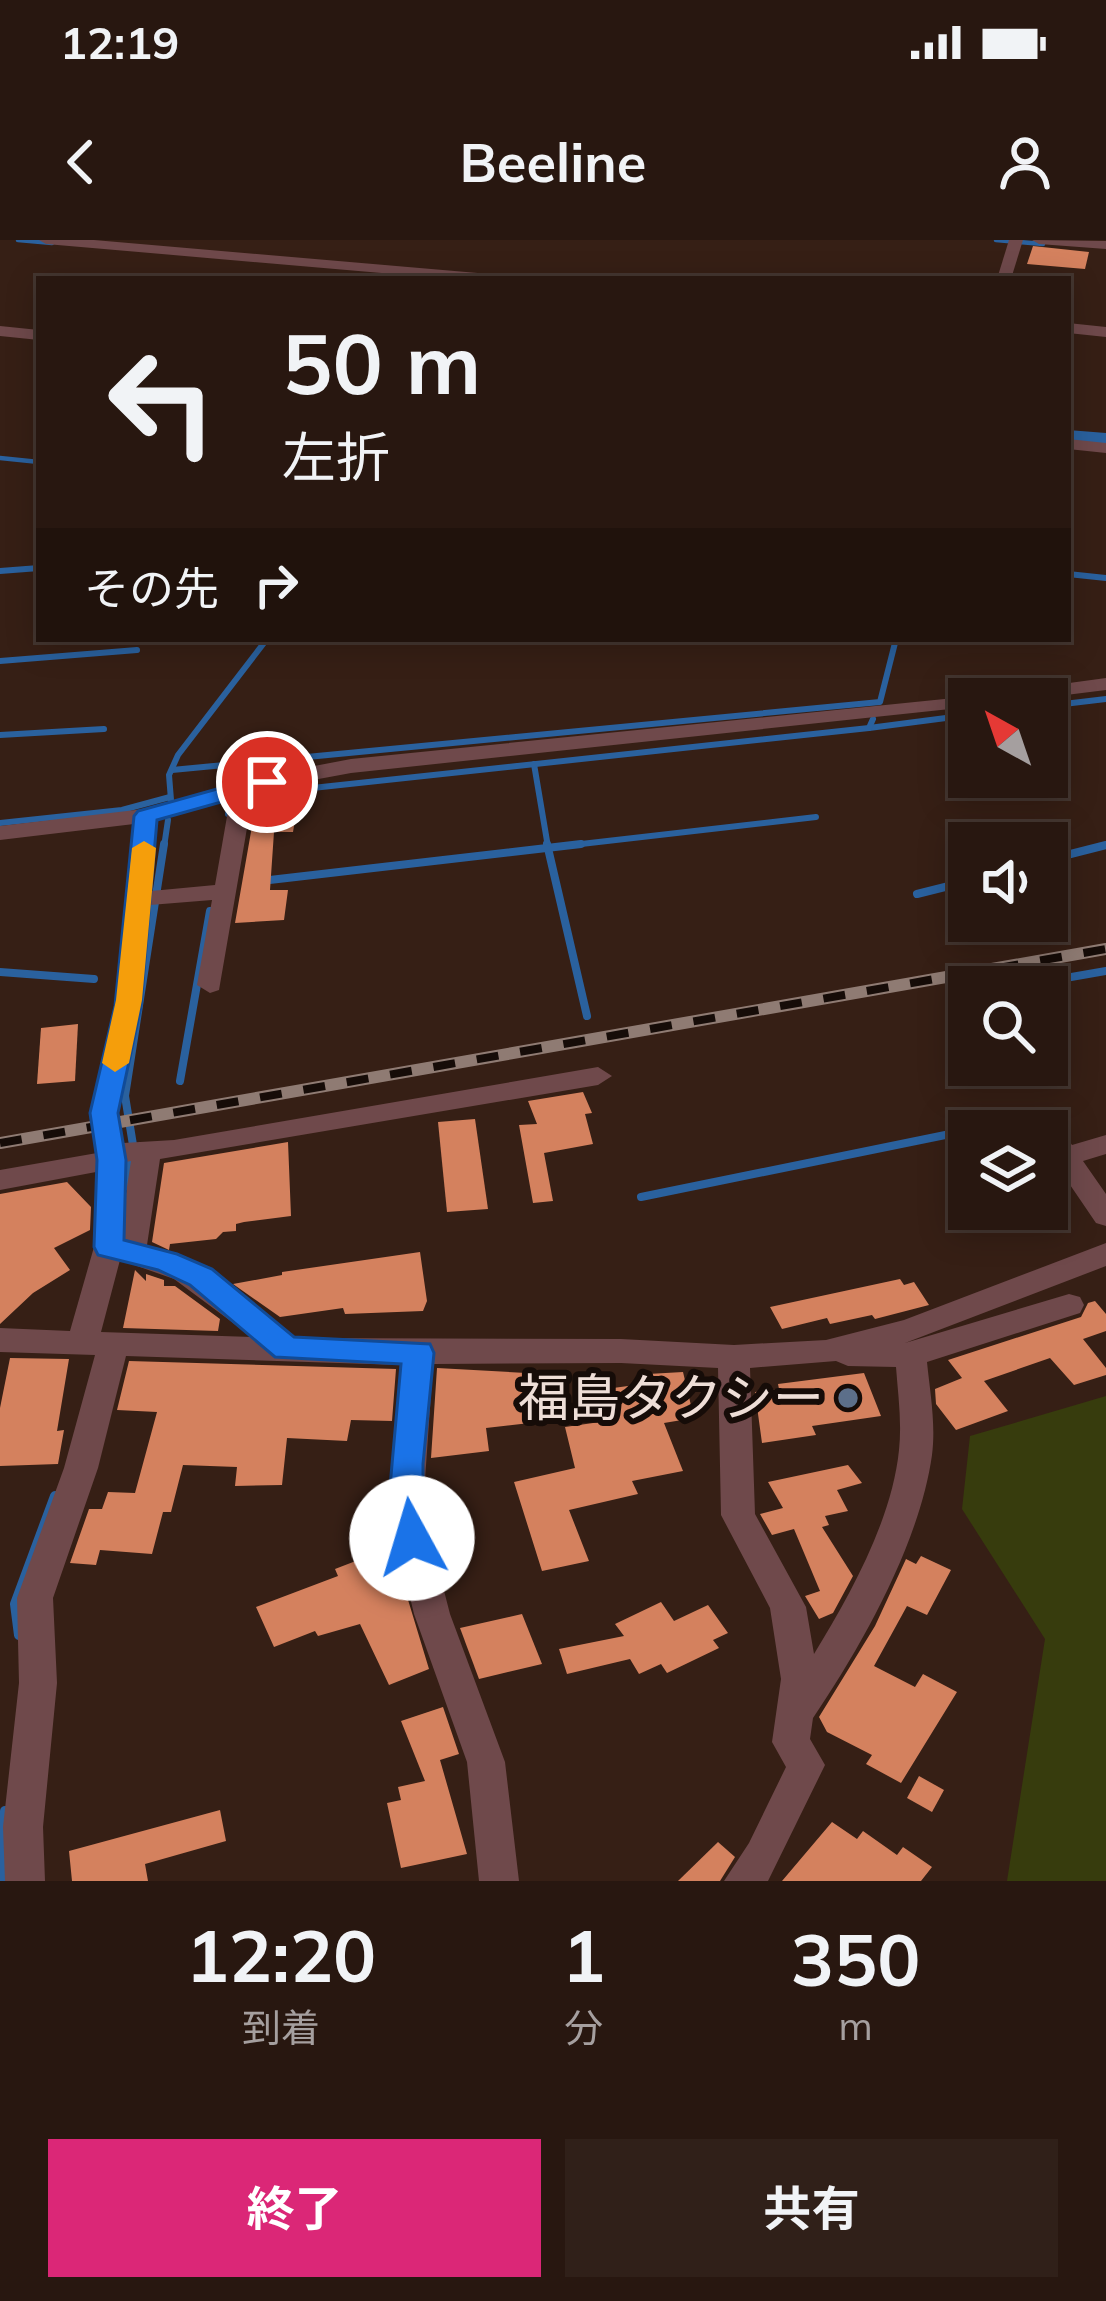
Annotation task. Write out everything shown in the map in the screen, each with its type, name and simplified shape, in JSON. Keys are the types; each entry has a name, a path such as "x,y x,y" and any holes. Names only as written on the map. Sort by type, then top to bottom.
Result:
{"street":[{"path":"46,240 465,276"},
{"path":"1039,240 1106,245"},
{"path":"1005,276 1016,241"},
{"path":"1071,328 1106,332"},
{"path":"0,331 36,335"},
{"path":"0,342 36,346"},
{"path":"1071,432 1106,436"},
{"path":"1071,444 1106,448"},
{"path":"1068,689 1106,684"},
{"path":"0,833 146,816 267,782 350,766 948,702"},
{"path":"210,985 217,892 240,806"},
{"path":"26,1881 22,1827 38,1683 35,1598 82,1468 99,1341 120,1249 126,1153 105,1108 151,898 146,816"},
{"path":"151,898 217,892"},
{"path":"0,1180 126,1153 598,1076"},
{"path":"1106,1144 1068,1156 1106,1216"},
{"path":"120,1249 201,1277 286,1349"},
{"path":"826,1352 911,1330 1106,1254"},
{"path":"0,1340 418,1353 910,1355 1069,1305"},
{"path":"418,1353 406,1509 432,1614 486,1762 499,1881"},
{"path":"795,1713 827,1671 907,1496 916,1452 910,1355"},
{"path":"734,1357 738,1515 788,1607 800,1678 790,1742 806,1765 763,1856 744,1881"}],"green space":[{"path":"1106,1396 1106,1881 1007,1881 1045,1639 962,1509 970,1436"}],"building":[{"path":"1033,246 1089,252 1085,269 1027,264"},
{"path":"297,808 293,832 274,832 270,890 288,890 284,920 235,923 255,809"},
{"path":"78,1024 75,1081 37,1084 41,1028"},
{"path":"583,1092 592,1113 585,1114 593,1144 544,1153 553,1201 533,1203 519,1125 537,1124 528,1101"},
{"path":"475,1119 488,1209 447,1212 438,1122"},
{"path":"288,1142 291,1216 236,1224 236,1231 223,1232 216,1239 170,1244 169,1250 152,1242 164,1163"},
{"path":"67,1182 91,1207 90,1230 54,1248 70,1270 33,1293 0,1324 0,1194"},
{"path":"420,1252 427,1301 423,1311 345,1314 343,1308 280,1317 233,1284 282,1272"},
{"path":"135,1270 146,1281 146,1274 164,1280 164,1286 175,1286 220,1319 218,1331 123,1328"},
{"path":"900,1279 904,1285 914,1282 929,1305 875,1319 872,1315 830,1324 827,1318 782,1329 770,1307"},
{"path":"1095,1301 1106,1314 1106,1331 1083,1339 1106,1368 1106,1375 1074,1385 1050,1358 984,1381 1008,1411 956,1430 936,1404 935,1389 962,1378 948,1360 1081,1317 1088,1303"},
{"path":"10,1358 69,1359 57,1431 64,1430 58,1464 0,1466 0,1408"},
{"path":"129,1361 396,1369 392,1421 351,1420 347,1441 287,1438 282,1485 235,1486 237,1467 183,1465 171,1512 163,1512 152,1554 100,1550 96,1565 70,1563 89,1509 102,1509 108,1492 135,1493 157,1412 117,1410"},
{"path":"437,1368 526,1373 526,1383 540,1382 547,1421 486,1428 489,1451 431,1458"},
{"path":"683,1372 694,1418 664,1423 683,1471 632,1481 638,1494 569,1510 589,1561 542,1571 514,1482 575,1468 565,1427 600,1422 591,1391 650,1383 648,1374"},
{"path":"864,1373 881,1416 812,1426 816,1435 762,1443 755,1392 779,1389 778,1384"},
{"path":"848,1465 862,1483 837,1490 848,1511 825,1516 829,1525 822,1527 853,1576 833,1613 819,1619 805,1596 820,1591 794,1529 772,1535 760,1514 783,1508 768,1482"},
{"path":"392,1547 429,1669 389,1685 360,1624 318,1636 315,1631 274,1647 256,1607 338,1576 335,1569"},
{"path":"921,1556 951,1570 927,1615 907,1606 874,1666 915,1687 923,1674 957,1692 901,1783 866,1764 872,1755 827,1732 819,1717 875,1626 906,1559 916,1564"},
{"path":"661,1602 674,1621 708,1605 728,1633 713,1640 719,1648 667,1673 661,1664 639,1674 630,1659 567,1674 559,1649 624,1636 615,1624"},
{"path":"522,1614 542,1664 479,1679 460,1628"},
{"path":"443,1707 459,1754 440,1760 467,1854 401,1868 387,1803 401,1800 398,1787 425,1781 401,1721"},
{"path":"919,1776 944,1790 932,1812 907,1798"},
{"path":"220,1810 226,1841 145,1864 148,1881 72,1881 69,1851"},
{"path":"832,1822 857,1839 863,1831 897,1855 903,1847 932,1867 921,1881 782,1881"},
{"path":"718,1842 735,1857 720,1881 678,1881"}],"waterway":[{"path":"18,240 52,243"},
{"path":"996,240 1043,244"},
{"path":"1071,439 1106,442"},
{"path":"0,458 36,462"},
{"path":"0,571 36,568"},
{"path":"1071,574 1106,578"},
{"path":"171,800 169,775 178,755 265,642"},
{"path":"172,770 880,702 895,642"},
{"path":"0,661 137,650"},
{"path":"1068,704 1106,699"},
{"path":"869,728 948,718"},
{"path":"869,728 873,719"},
{"path":"534,764 869,728"},
{"path":"0,735 104,729"},
{"path":"228,814 229,805 266,793 534,764"},
{"path":"534,764 548,847"},
{"path":"0,823 122,810 170,797"},
{"path":"564,846 816,817"},
{"path":"164,847 168,820"},
{"path":"124,1187 133,1145 125,1096 164,844"},
{"path":"564,846 581,844"},
{"path":"1068,855 1106,845 1098,847"},
{"path":"548,848 564,846"},
{"path":"555,847 564,846"},
{"path":"261,881 548,848"},
{"path":"548,848 587,1016"},
{"path":"917,894 948,886"},
{"path":"180,1081 210,911"},
{"path":"1068,978 1106,971"},
{"path":"0,972 94,979"},
{"path":"641,1197 948,1134"},
{"path":"19,1635 15,1604 55,1496"},
{"path":"2,1881 5,1811"}],"railway":[{"path":"0,1143 1106,949"}],"slow traffic":[{"path":"115,1063 129,1000 144,848"}],"place":[{"name":"福島タクシー","path":"848,1398"}],"route":[{"path":"267,782 146,816 128,1006 104,1113 111,1160 109,1247 166,1261 201,1277 286,1349 418,1353 406,1464 406,1509 412,1538"}]}
